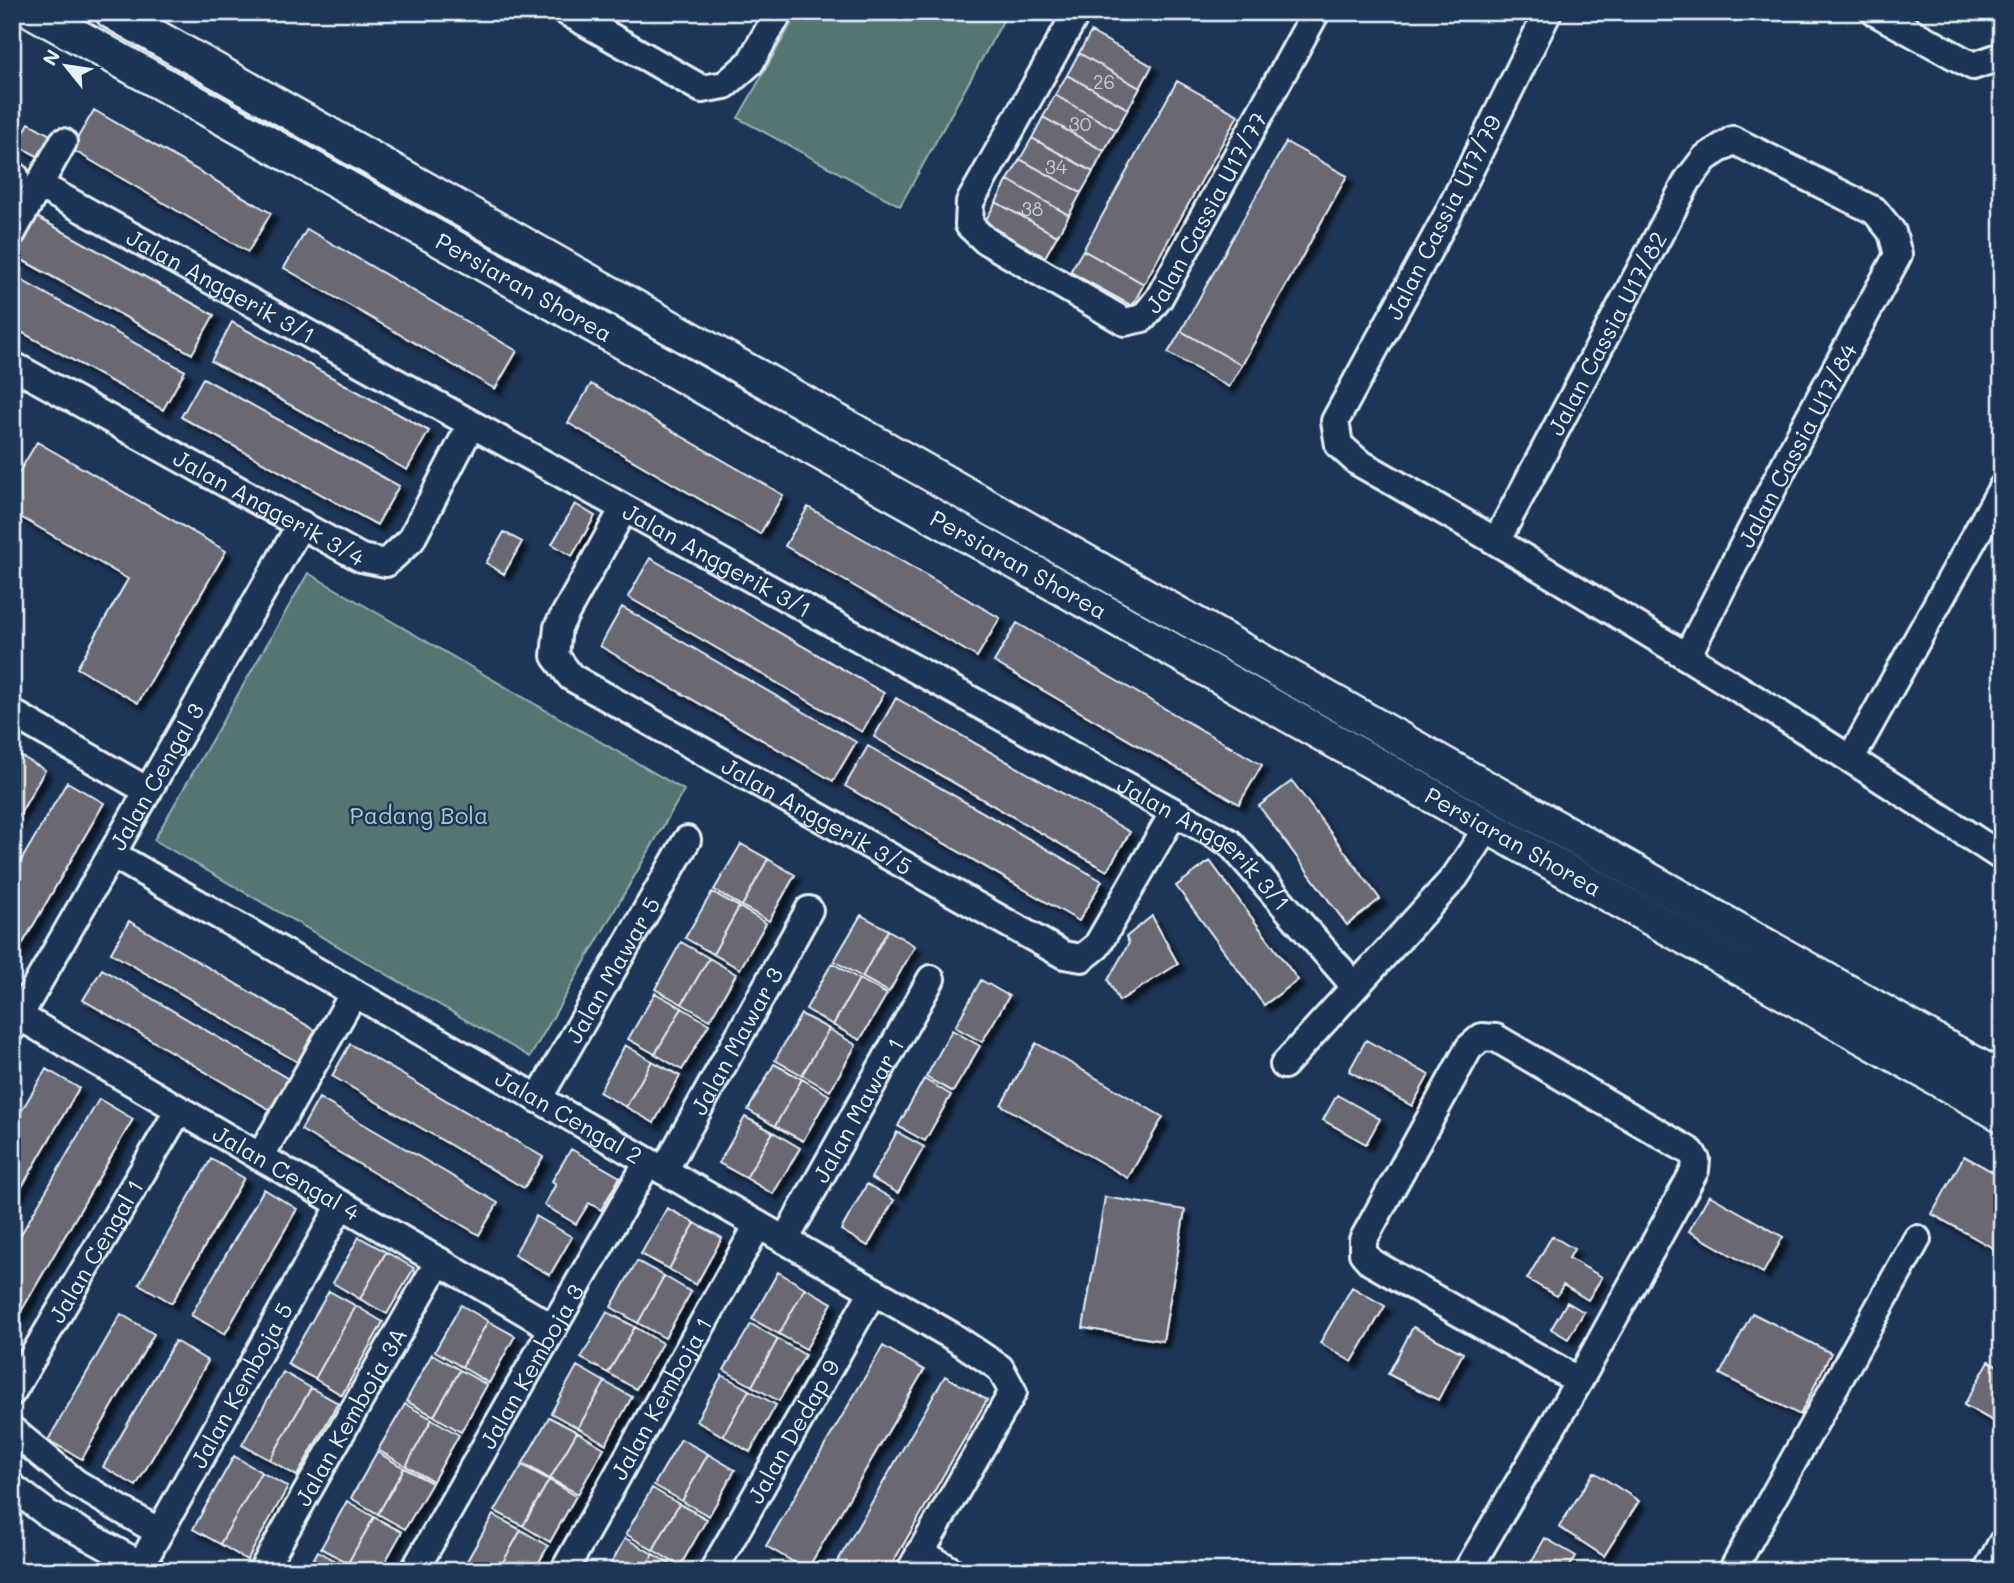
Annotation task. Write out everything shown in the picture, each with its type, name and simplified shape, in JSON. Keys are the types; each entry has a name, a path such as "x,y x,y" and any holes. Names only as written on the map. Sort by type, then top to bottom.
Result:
{"main road":[{"name":"Persiaran Shorea","path":"34,12 2002,1115"},
{"name":"Persiaran Shorea","path":"112,12 2002,1079"},
{"path":"1425,755 1484,806 1488,827 1503,822 1518,825 1566,844 1588,846"}],"street":[{"path":"567,12 702,89 725,86 750,63 779,12"},
{"name":"Jalan Cassia U17/77","path":"1077,12 970,202 969,225 985,240 1125,322 1143,318 1159,298 1317,12"},
{"name":"Jalan Cassia U17/79","path":"1497,540 1358,462 1339,444 1335,421 1446,218 1548,12"},
{"path":"1875,12 1973,66 2002,56"},
{"name":"Jalan Cassia U17/82","path":"1497,540 1688,180 1705,158 1732,140 1875,211 1892,232"},
{"path":"12,233 22,179 63,142"},
{"name":"Jalan Anggerik 3/1","path":"22,179 1230,843 1354,985"},
{"name":"Jalan Cassia U17/84","path":"1687,656 1798,439 1898,255 1892,232"},
{"name":"Jalan Anggerik 3/4","path":"12,365 360,558 386,563 411,540 471,425"},
{"path":"1851,758 2002,488"},
{"name":"Jalan Anggerik 3/5","path":"623,510 558,627 555,656 570,677 1052,949 1064,955 1082,958 1097,946 1173,814"},
{"name":"Jalan Cengal 3","path":"15,1022 301,524"},
{"path":"1497,540 1851,758 2002,857"},
{"path":"12,713 148,791"},
{"path":"1284,1065 1455,877 1488,827"},
{"name":"Jalan Mawar 5","path":"538,1099 687,840"},
{"name":"Jalan Cengal 2","path":"112,854 873,1290 1000,1368 1013,1392 915,1562"},
{"name":"Jalan Mawar 3","path":"656,1166 808,910"},
{"name":"Jalan Mawar 1","path":"785,1240 931,979"},
{"path":"260,1157 354,993"},
{"name":"Jalan Cengal 4","path":"15,1022 179,1110 553,1328"},
{"path":"1467,1571 1579,1381 1695,1170 1696,1160 1691,1152 1496,1038 1482,1037 1469,1048 1363,1240 1363,1253 1371,1262 1579,1381"},
{"name":"Jalan Cengal 1","path":"12,1392 179,1110"},
{"name":"Jalan Kemboja 3","path":"414,1571 553,1328 656,1166"},
{"name":"Jalan Kemboja 5","path":"146,1568 159,1532 341,1205"},
{"name":"Jalan Kemboja 1","path":"564,1571 758,1225"},
{"path":"1732,1571 1917,1239"},
{"name":"Jalan Kemboja 3A","path":"262,1571 439,1261"},
{"name":"Jalan Dedap 9","path":"713,1571 873,1290"},
{"path":"12,1430 76,1483 159,1532"},
{"path":"12,1487 48,1514 146,1568"},
{"path":"1987,1571 2002,1543"},
{"path":"915,1562 952,1571"}],"green space":[{"path":"798,12 1008,12 900,206 738,118"},
{"name":"Padang Bola","path":"308,573 684,790 530,1057 154,840"}],"building":[{"path":"1091,32 1152,66 1140,88 1079,53"},
{"path":"1079,53 1140,88 1128,109 1067,75"},
{"path":"1067,75 1128,109 1116,130 1055,95"},
{"path":"1177,81 1238,115 1144,284 1083,250"},
{"path":"1055,95 1116,130 1104,151 1043,117"},
{"path":"94,110 271,213 248,252 71,149"},
{"path":"1043,117 1104,151 1093,172 1032,138"},
{"path":"29,123 50,135 39,157 17,145"},
{"path":"1032,138 1093,172 1081,193 1020,159"},
{"path":"1286,142 1347,176 1242,365 1181,331"},
{"path":"1020,159 1081,193 1069,215 1008,180"},
{"path":"1008,180 1069,215 1057,236 996,202"},
{"path":"996,202 1057,236 1045,257 984,223"},
{"path":"35,216 214,315 192,354 13,255"},
{"path":"307,229 517,351 495,389 284,268"},
{"path":"1083,250 1144,284 1132,306 1070,272"},
{"path":"12,275 185,371 163,410 12,327"},
{"path":"232,322 429,431 407,470 211,361"},
{"path":"1181,331 1242,365 1229,387 1168,353"},
{"path":"203,378 399,486 377,525 181,417"},
{"path":"591,384 783,495 760,534 568,423"},
{"path":"37,442 226,551 138,703 77,668 128,579 12,512 12,484"},
{"path":"575,504 595,516 572,556 552,544"},
{"path":"808,507 1000,618 977,657 785,546"},
{"path":"504,532 522,542 504,574 486,563"},
{"path":"650,558 884,693 862,732 628,597"},
{"path":"622,607 856,742 833,781 600,646"},
{"path":"1017,623 1262,765 1239,804 994,662"},
{"path":"896,698 1130,832 1107,871 874,737"},
{"path":"868,746 1102,881 1079,921 845,786"},
{"path":"12,751 45,770 12,828"},
{"path":"1292,781 1380,899 1347,925 1259,806"},
{"path":"67,782 104,803 12,962 12,876"},
{"path":"741,844 768,859 742,906 714,890"},
{"path":"768,859 795,875 769,921 742,906"},
{"path":"1210,861 1298,980 1264,1005 1176,886"},
{"path":"712,892 739,907 713,954 685,938"},
{"path":"739,907 766,923 740,969 713,954"},
{"path":"861,915 888,930 862,977 834,961"},
{"path":"1152,916 1178,964 1119,1001 1108,980 1129,943 1126,937"},
{"path":"129,921 325,1036 306,1067 111,953"},
{"path":"888,930 915,946 889,992 862,977"},
{"path":"681,942 709,958 682,1004 655,989"},
{"path":"709,958 736,974 710,1020 682,1004"},
{"path":"832,963 859,979 833,1025 806,1009"},
{"path":"102,969 297,1084 279,1115 83,1000"},
{"path":"859,979 887,994 860,1040 833,1025"},
{"path":"981,980 1009,996 982,1042 955,1027"},
{"path":"655,993 682,1008 655,1054 628,1039"},
{"path":"682,1008 709,1024 682,1070 655,1054"},
{"path":"801,1014 829,1029 802,1075 775,1060"},
{"path":"829,1029 856,1045 830,1091 802,1075"},
{"path":"952,1030 980,1046 953,1092 926,1077"},
{"path":"1366,1040 1429,1075 1412,1106 1349,1071"},
{"path":"1036,1043 1163,1117 1128,1178 1001,1105"},
{"path":"350,1044 543,1157 524,1188 332,1076"},
{"path":"625,1045 652,1061 626,1107 599,1092"},
{"path":"652,1061 680,1076 654,1123 626,1107"},
{"path":"774,1064 802,1079 775,1126 748,1110"},
{"path":"46,1069 79,1088 12,1204 12,1127"},
{"path":"802,1079 829,1095 803,1141 775,1126"},
{"path":"924,1079 951,1095 925,1141 898,1126"},
{"path":"1337,1095 1380,1119 1366,1144 1323,1120"},
{"path":"319,1098 498,1203 479,1235 301,1130"},
{"path":"99,1099 133,1119 12,1327 12,1250"},
{"path":"745,1117 773,1132 746,1178 719,1163"},
{"path":"773,1132 800,1148 773,1194 746,1178"},
{"path":"897,1132 924,1147 898,1193 871,1178"},
{"path":"571,1149 620,1177 601,1210 589,1203 576,1224 544,1205 556,1184 552,1181"},
{"path":"1964,1156 2002,1177 2002,1253 1932,1214"},
{"path":"211,1159 244,1178 172,1303 139,1284"},
{"path":"867,1184 894,1200 868,1246 841,1230"},
{"path":"264,1189 297,1209 225,1334 191,1315"},
{"path":"1709,1195 1783,1237 1763,1273 1689,1231"},
{"path":"1105,1197 1185,1210 1163,1341 1083,1328"},
{"path":"667,1208 695,1223 669,1269 641,1254"},
{"path":"536,1216 572,1237 550,1275 514,1255"},
{"path":"695,1223 722,1238 696,1285 669,1269"},
{"path":"1552,1236 1574,1249 1569,1258 1602,1277 1588,1300 1563,1285 1557,1296 1527,1279"},
{"path":"359,1237 386,1252 360,1299 333,1283"},
{"path":"386,1252 414,1268 387,1314 360,1299"},
{"path":"637,1261 664,1276 638,1323 611,1307"},
{"path":"778,1272 805,1288 779,1334 752,1319"},
{"path":"664,1276 691,1292 665,1338 638,1323"},
{"path":"1352,1287 1385,1306 1352,1362 1320,1343"},
{"path":"805,1288 832,1303 806,1349 779,1334"},
{"path":"329,1291 356,1306 315,1379 287,1364"},
{"path":"1567,1302 1584,1312 1568,1339 1551,1329"},
{"path":"461,1305 488,1321 462,1367 435,1351"},
{"path":"356,1306 383,1322 342,1395 315,1379"},
{"path":"607,1312 635,1327 608,1373 581,1358"},
{"path":"1752,1313 1831,1353 1800,1415 1720,1374"},
{"path":"121,1314 154,1334 82,1459 48,1440"},
{"path":"488,1321 515,1336 489,1383 462,1367"},
{"path":"751,1324 778,1339 752,1386 724,1370"},
{"path":"635,1327 662,1343 636,1389 608,1373"},
{"path":"1413,1327 1463,1353 1438,1400 1388,1374"},
{"path":"778,1339 805,1355 779,1401 752,1386"},
{"path":"175,1341 208,1361 136,1486 103,1467"},
{"path":"883,1346 924,1370 807,1570 766,1546"},
{"path":"432,1354 460,1370 434,1416 406,1401"},
{"path":"1989,1361 2002,1368 2002,1426 1964,1405"},
{"path":"577,1366 605,1382 578,1428 551,1413"},
{"path":"460,1370 487,1385 461,1432 434,1416"},
{"path":"283,1372 311,1388 270,1460 242,1445"},
{"path":"722,1375 749,1390 723,1436 696,1421"},
{"path":"945,1376 987,1400 888,1571 832,1571"},
{"path":"605,1382 632,1397 606,1444 578,1428"},
{"path":"311,1388 338,1403 297,1476 270,1460"},
{"path":"749,1390 776,1405 750,1452 723,1436"},
{"path":"405,1404 432,1419 406,1466 378,1450"},
{"path":"549,1417 577,1432 550,1479 523,1463"},
{"path":"432,1419 459,1435 433,1481 406,1466"},
{"path":"577,1432 604,1448 578,1494 550,1479"},
{"path":"681,1439 708,1454 682,1501 654,1485"},
{"path":"377,1452 404,1468 378,1514 351,1498"},
{"path":"708,1454 735,1470 709,1516 682,1501"},
{"path":"234,1456 261,1472 220,1544 193,1529"},
{"path":"522,1465 549,1480 523,1526 495,1511"},
{"path":"404,1468 432,1483 405,1529 378,1514"},
{"path":"261,1472 288,1487 247,1560 220,1544"},
{"path":"1594,1472 1639,1501 1604,1556 1559,1527"},
{"path":"549,1480 576,1496 550,1542 523,1526"},
{"path":"652,1488 679,1504 653,1550 626,1534"},
{"path":"347,1501 374,1517 348,1563 321,1548"},
{"path":"679,1504 707,1519 680,1566 653,1550"},
{"path":"493,1515 521,1530 498,1571 484,1571 467,1561"},
{"path":"374,1517 402,1532 380,1571 362,1571 348,1563"},
{"path":"521,1530 548,1546 534,1571 498,1571"},
{"path":"625,1538 653,1554 643,1571 607,1571"},
{"path":"1545,1538 1576,1556 1567,1571 1526,1571"},
{"path":"318,1551 346,1567 344,1571 307,1571"},
{"path":"653,1554 680,1570 643,1571"}]}
